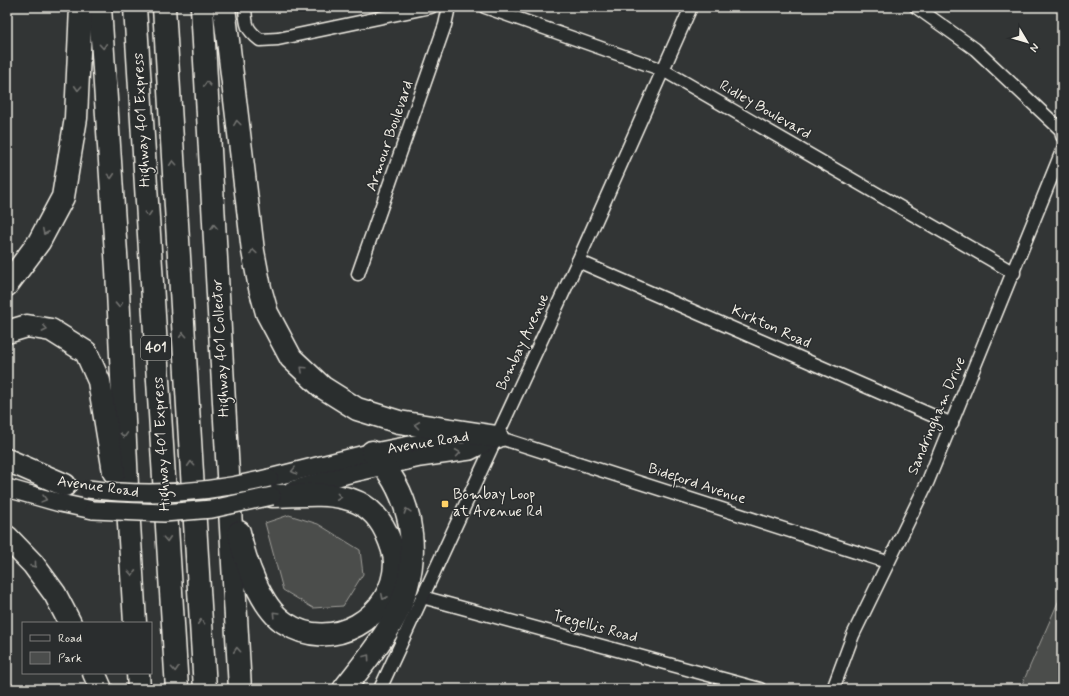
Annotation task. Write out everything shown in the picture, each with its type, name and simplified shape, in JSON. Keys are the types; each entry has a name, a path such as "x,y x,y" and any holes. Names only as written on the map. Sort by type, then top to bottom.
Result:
{"highway":[{"path":"7,285 39,242 62,197 76,118 81,7"},
{"name":"401","path":"100,7 117,269 135,622"},
{"name":"Highway 401 Express","path":"135,7 177,689"},
{"name":"Highway 401 Express","path":"164,7 205,689"},
{"name":"Highway 401 Collector","path":"202,7 240,689"},
{"path":"224,7 252,243 260,288 267,313 291,358 322,387 357,409 399,422 498,437"},
{"path":"7,332 27,326 51,330 86,352 99,381 116,479 128,506"},
{"path":"344,689 391,624 406,590 411,572 413,550 409,516 399,491 379,459"},
{"path":"7,460 65,485"},
{"path":"228,476 242,546 268,606 284,623 304,632 320,635 334,634 361,624 380,606 392,581 395,563 392,544 380,520 364,505 346,498 270,487"},
{"path":"7,537 33,564 55,594 69,622"},
{"path":"94,674 101,689"},
{"path":"138,674 139,689"}],"main road":[{"name":"Avenue Road","path":"7,488 60,503 93,510 164,513 212,509 270,487 345,475 379,459 420,458 470,451 498,437"},
{"name":"Avenue Road","path":"7,467 65,485 142,494 241,485 270,487"}],"street":[{"path":"245,7 246,23 249,32 260,40 278,39 431,7"},
{"name":"Armour Boulevard","path":"358,274 445,26 449,7"},
{"name":"Ridley Boulevard","path":"485,7 663,70 1014,273"},
{"name":"Bombay Avenue","path":"380,689 498,437 691,7"},
{"path":"916,7 975,49 1061,133"},
{"name":"Sandringham Drive","path":"833,689 853,635 887,562 928,481 1014,273 1062,151"},
{"name":"Kirkton Road","path":"578,261 952,424"},
{"name":"Bideford Avenue","path":"498,437 887,562"},
{"name":"Tregellis Road","path":"422,597 760,689"}],"green space":[{"path":"289,515 318,524 360,550 363,574 343,606 313,608 283,590 265,523"},
{"path":"1062,593 1062,689 1020,689"}],"place":[{"name":"Bombay Loop at Avenue Rd","path":"445,504"}]}
